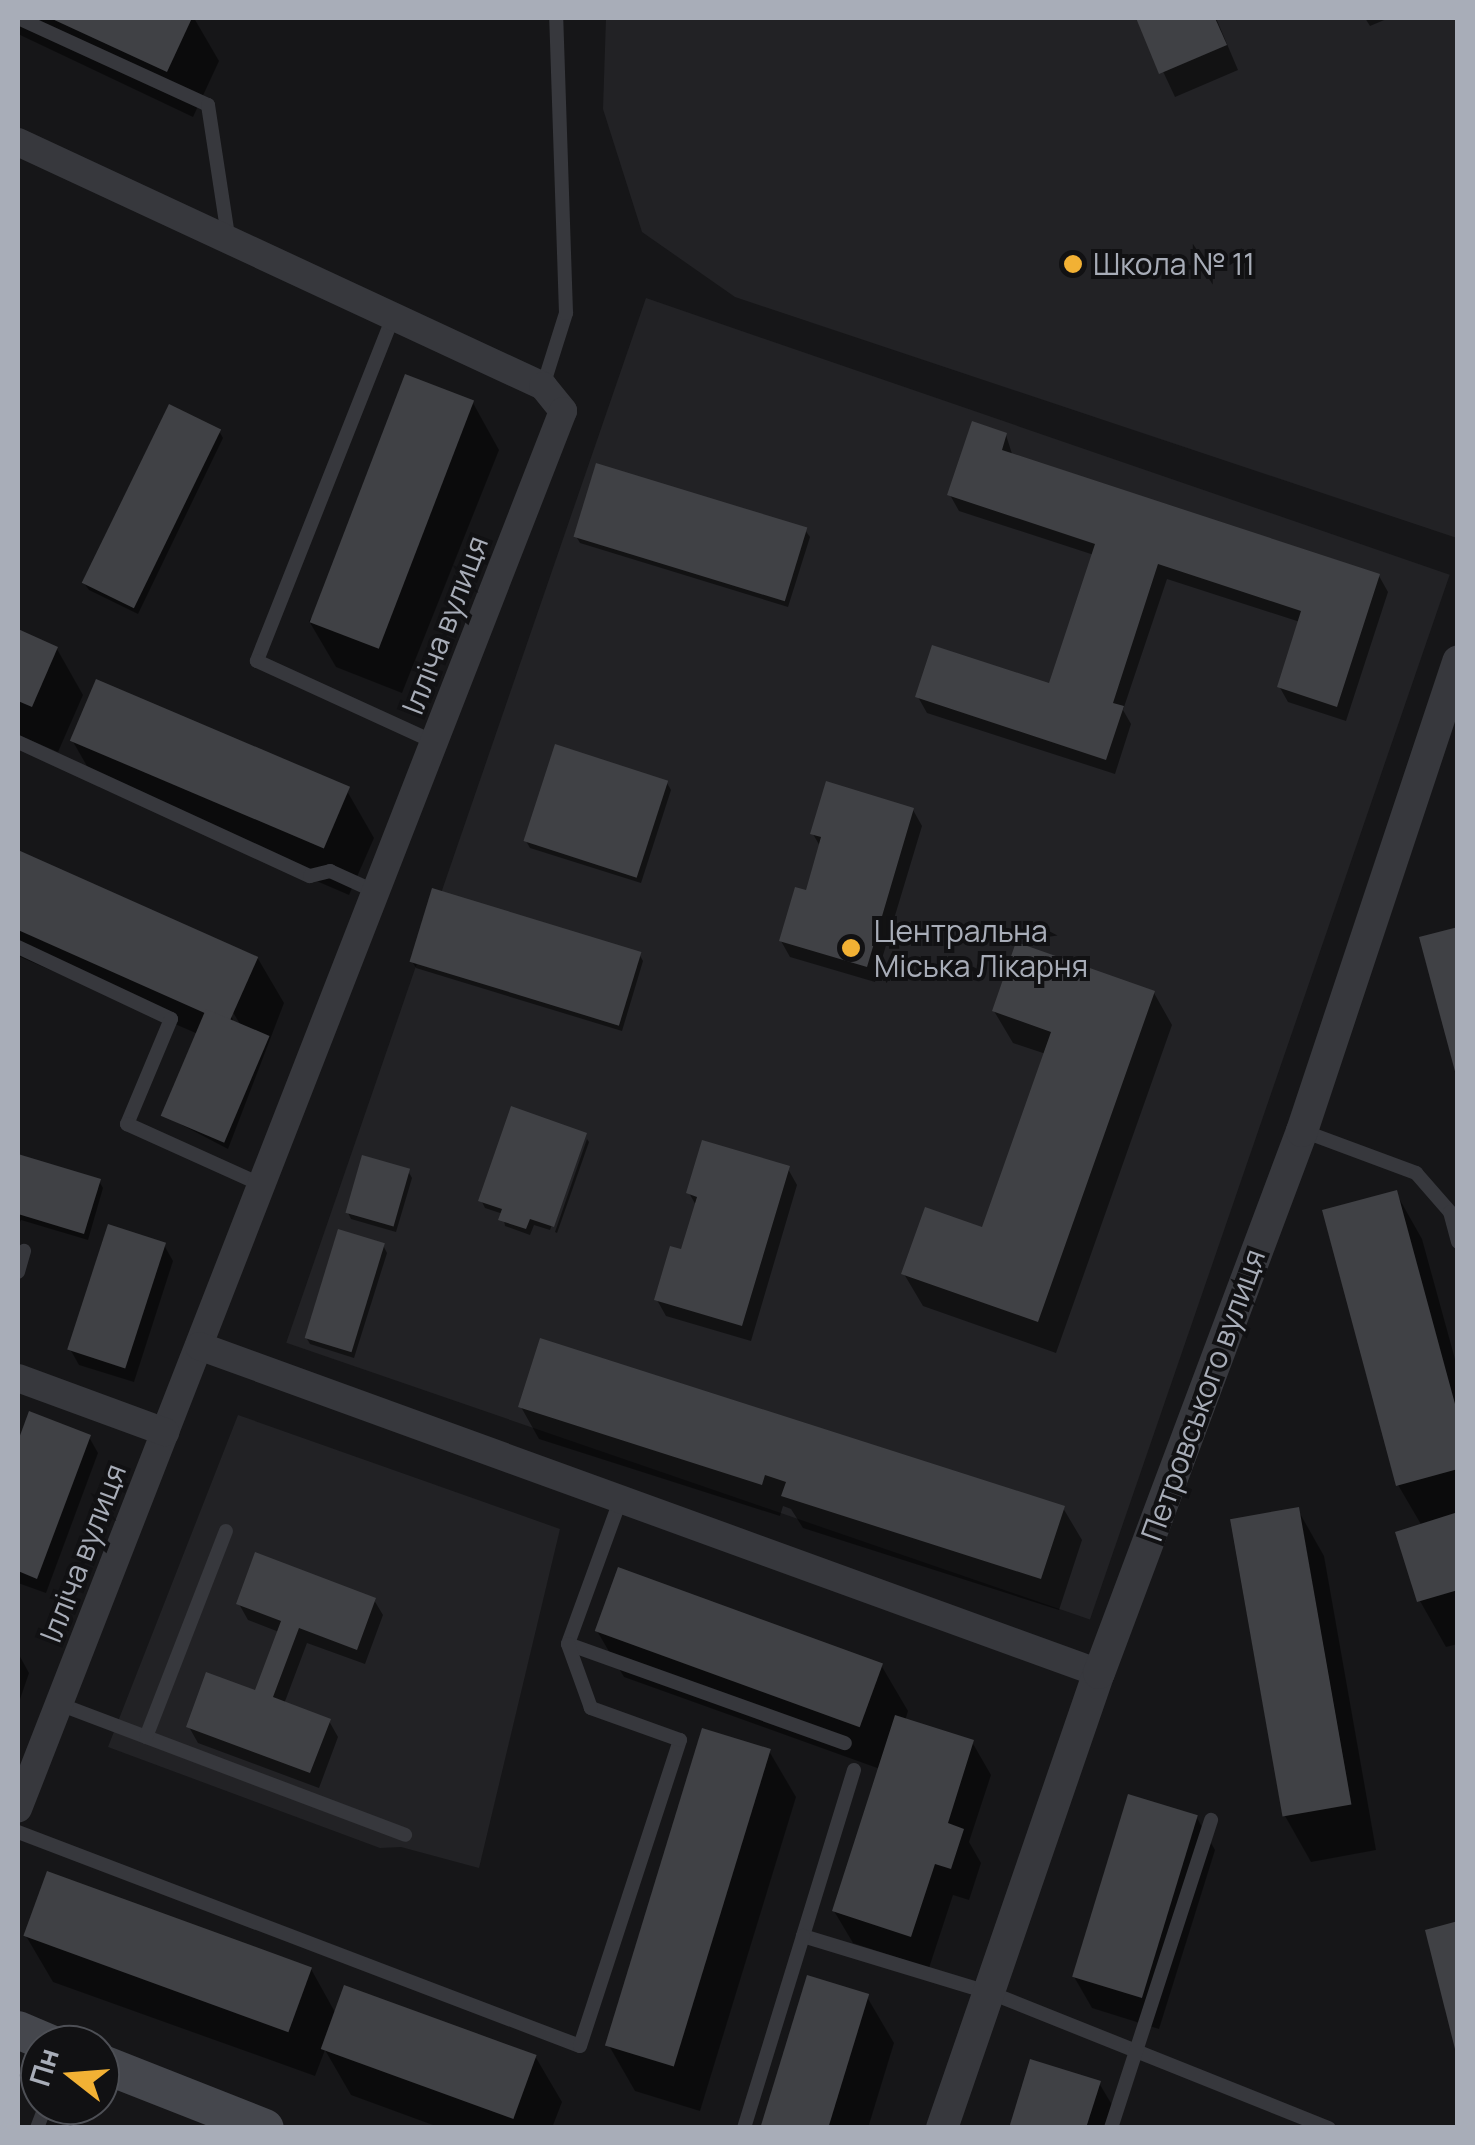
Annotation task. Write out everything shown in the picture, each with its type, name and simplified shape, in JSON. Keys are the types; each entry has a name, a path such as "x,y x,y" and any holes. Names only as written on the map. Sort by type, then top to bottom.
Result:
{"main road":[{"path":"120,2071 265,2128"}],"street":[{"path":"18,142 543,386"},
{"name":"Ілліча вулиця","path":"18,1809 563,411 543,386"},
{"name":"Петровського вулиця","path":"942,2128 1100,1673 1302,1131 1458,661"},
{"path":"199,1346 1100,1673"},
{"path":"18,1379 164,1432"}],"lane":[{"path":"18,18 208,104 230,242"},
{"path":"543,386 566,313 556,18"},
{"path":"393,318 257,661 434,742"},
{"path":"18,742 310,876 330,871 376,892"},
{"path":"18,946 171,1019 127,1124 262,1185"},
{"path":"1302,1131 1416,1173 1450,1212 1458,1242"},
{"path":"18,1272 24,1252"},
{"path":"18,1832 580,2046 680,1740 591,1708 568,1644 621,1498"},
{"path":"146,1737 226,1531"},
{"path":"568,1644 845,1743"},
{"path":"59,1704 406,1834"},
{"path":"744,2128 854,1770"},
{"path":"1111,2128 1211,1820"},
{"path":"803,1936 991,1993 1328,2128"}],"shaded area":[{"name":"Школа № 11","path":"606,18 1457,18 1457,538 735,297 642,232 603,109"},
{"name":"Центральна Міська Лікарня","path":"646,298 1450,575 1090,1620 286,1343"},
{"path":"238,1415 560,1529 479,1868 401,1847 380,1848 108,1747"}],"building":[{"path":"50,18 192,18 167,72"},
{"path":"1136,18 1215,18 1227,45 1159,74"},
{"path":"405,374 474,401 379,649 310,622"},
{"path":"169,404 221,429 134,608 82,583"},
{"path":"972,421 1007,433 1002,450 1380,574 1337,707 1277,687 1301,611 1158,564 1113,703 1124,706 1106,760 915,697 932,645 1049,683 1095,544 947,495"},
{"path":"596,463 807,528 785,601 573,537"},
{"path":"18,629 58,647 32,707 18,701"},
{"path":"96,679 350,787 324,849 70,741"},
{"path":"555,744 668,781 637,878 523,841"},
{"path":"826,781 914,808 867,967 779,941 795,887 806,890 821,837 810,834"},
{"path":"18,850 258,957 229,1024 18,930"},
{"path":"432,888 641,952 619,1026 409,962"},
{"path":"1458,927 1458,1075 1456,1075 1419,937"},
{"path":"1016,942 1155,991 1038,1322 901,1274 925,1207 982,1227 1051,1032 992,1011"},
{"path":"206,1009 270,1036 224,1143 161,1116"},
{"path":"511,1106 587,1133 554,1227 530,1219 526,1229 498,1220 502,1209 478,1201"},
{"path":"702,1140 790,1166 742,1326 654,1300 670,1246 681,1249 697,1197 686,1193"},
{"path":"18,1154 101,1179 84,1234 18,1214"},
{"path":"362,1155 410,1169 394,1226 345,1213"},
{"path":"1397,1190 1458,1415 1458,1469 1396,1486 1322,1210"},
{"path":"108,1224 166,1243 125,1368 67,1350"},
{"path":"338,1229 385,1243 352,1352 305,1338"},
{"path":"540,1338 1065,1506 1041,1579 781,1496 786,1482 765,1475 762,1485 518,1407"},
{"path":"29,1411 91,1435 37,1579 18,1571 18,1441"},
{"path":"1299,1507 1351,1804 1283,1817 1230,1519"},
{"path":"1458,1512 1458,1590 1417,1602 1395,1532"},
{"path":"255,1552 376,1598 357,1650 299,1628 273,1697 331,1719 310,1773 186,1727 206,1672 255,1690 281,1621 236,1604"},
{"path":"618,1567 883,1663 860,1727 595,1631"},
{"path":"895,1715 974,1740 948,1823 964,1829 951,1869 935,1864 911,1937 832,1911"},
{"path":"702,1728 771,1749 674,2067 605,2045"},
{"path":"1128,1794 1198,1815 1142,1998 1072,1977"},
{"path":"47,1871 312,1967 288,2032 23,1936"},
{"path":"1458,1921 1458,2053 1456,2053 1425,1930"},
{"path":"807,1975 869,1994 828,2128 760,2128"},
{"path":"344,1985 537,2055 513,2119 321,2049"},
{"path":"1030,2059 1101,2081 1086,2128 1009,2128"}],"place":[{"name":"Школа № 11","path":"1073,264"},
{"name":"Центральна Міська Лікарня","path":"851,948"}]}
